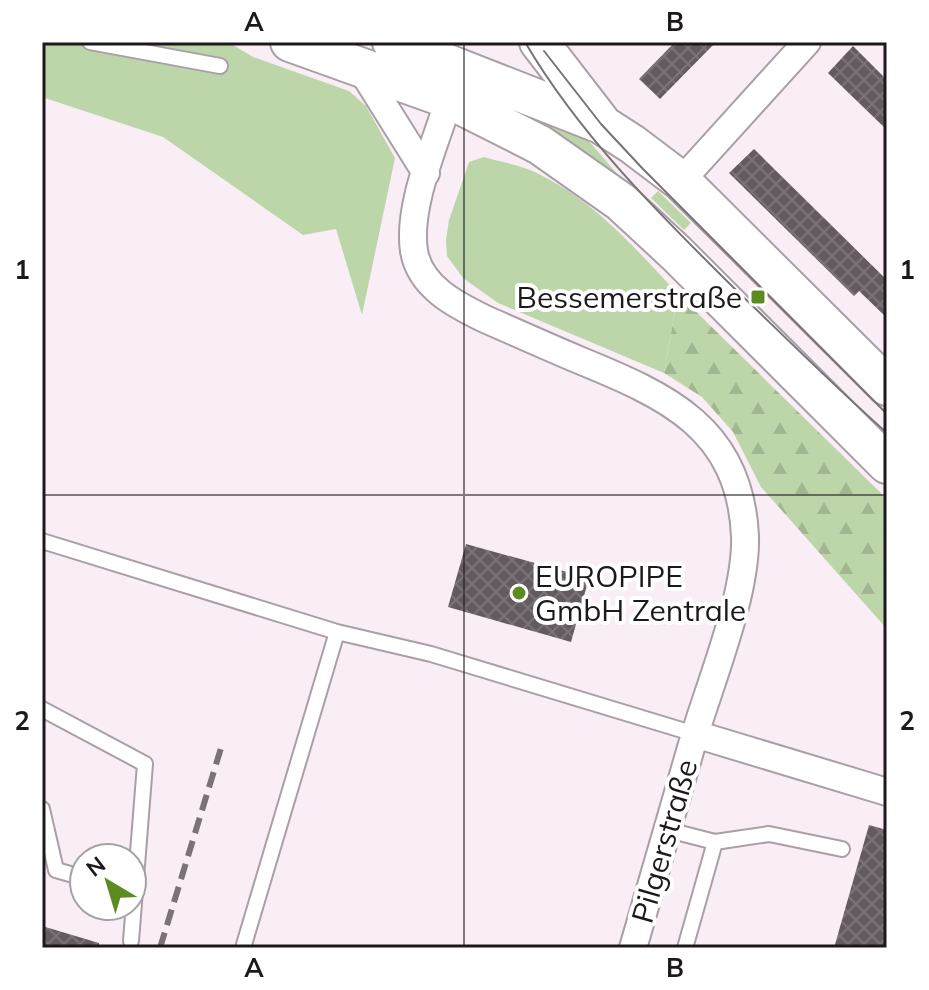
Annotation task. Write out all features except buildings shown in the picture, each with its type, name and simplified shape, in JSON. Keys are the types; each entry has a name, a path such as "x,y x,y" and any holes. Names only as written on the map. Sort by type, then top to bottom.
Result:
{"main road":[{"path":"290,42 361,69 456,69 540,145 621,202 887,464"},
{"path":"392,42 601,124 681,181 887,386"},
{"path":"539,42 601,124"}],"street":[{"path":"681,181 807,42"},
{"path":"361,69 426,173"},
{"name":"Pilgerstraße","path":"456,69 414,220 414,252 424,276 451,303 641,386 679,408 705,431 727,462 741,499 745,539 741,585 633,948"},
{"name":"Pilgerstraße","path":"695,734 887,792"}],"lane":[{"path":"90,42 220,66"},
{"path":"42,541 337,632 431,654 695,734"},
{"path":"243,948 337,632"},
{"path":"42,709 145,764 138,842"},
{"path":"42,809 56,870 68,873"},
{"path":"668,830 715,842 769,834 842,849"},
{"path":"685,948 715,842"},
{"path":"131,941 132,922"}],"green space":[{"path":"42,42 228,42 253,57 349,91 366,106 395,158 362,315 336,229 303,235 163,137 42,97"},
{"path":"511,107 588,140 638,198 509,115"},
{"path":"484,157 531,170 578,198 613,227 678,294 664,373 498,303 463,278 447,256 449,220 469,162"},
{"path":"658,191 691,223 684,230 651,198"},
{"path":"678,294 887,499 887,629 761,487 733,432 702,397 664,373"}],"tram line":[{"path":"525,42 569,108 648,201 733,287 887,433"},
{"path":"544,51 601,124 643,169 887,414"}],"railway":[{"path":"160,948 221,748"}],"place":[{"name":"Bessemerstraße","path":"758,297"},
{"name":"EUROPIPE GmbH Zentrale","path":"519,593"}]}
